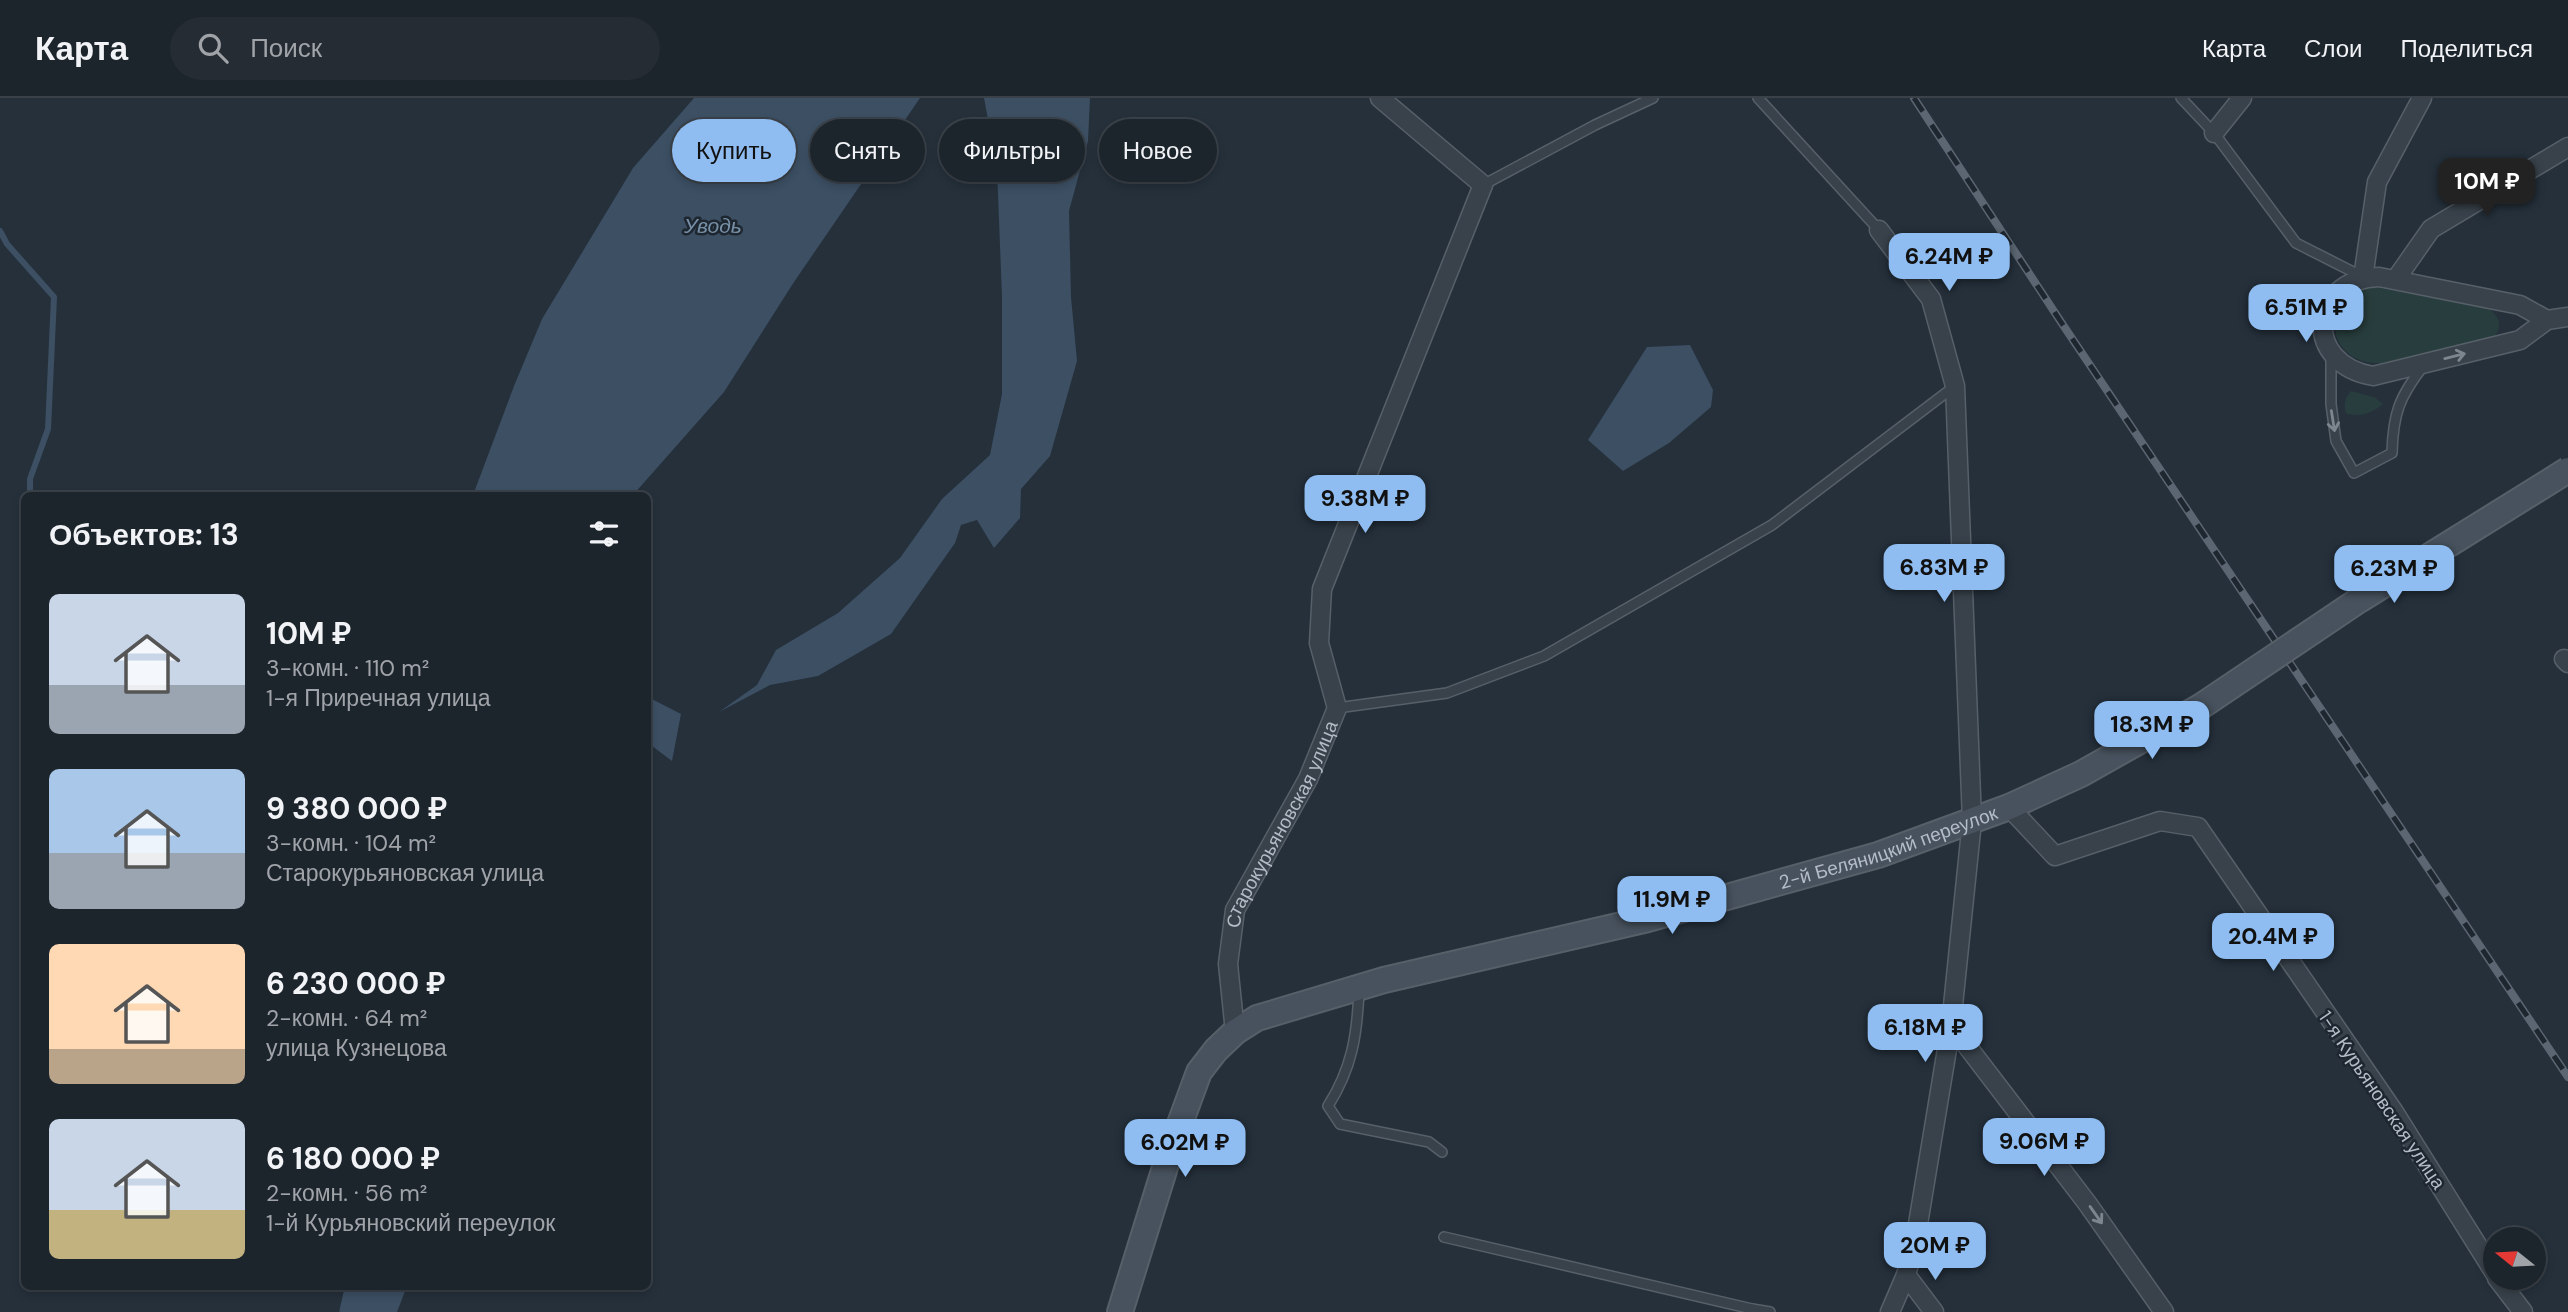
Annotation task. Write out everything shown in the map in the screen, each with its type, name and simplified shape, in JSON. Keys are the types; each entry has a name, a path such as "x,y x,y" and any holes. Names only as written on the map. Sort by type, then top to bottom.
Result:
{"main road":[{"name":"2-й Беляницкий переулок","path":"1235,1032 1257,1018 1359,987 1648,919 1878,855 2010,807 2081,774 2200,708 2359,600 2568,470"},
{"path":"1120,1312 1184,1107 1199,1072 1235,1032"}],"street":[{"path":"1380,98 1483,185"},
{"path":"2214,133 2242,98"},
{"path":"2363,278 2377,183 2410,98"},
{"path":"2377,183 2421,98"},
{"path":"2396,279 2431,229 2568,147"},
{"name":"Старокурьяновская улица","path":"1235,1032 1228,964 1235,910 1308,779 1337,708 1319,643 1322,589 1483,185"},
{"path":"1880,230 1931,299 1955,386 1972,821 1951,1025 1915,1242 1906,1275 1890,1312"},
{"path":"2547,320 2520,305 2396,279 2363,278 2342,288 2327,307 2323,322 2324,339 2331,354 2342,365 2357,373 2373,376 2520,340 2547,320 2568,317"},
{"name":"1-я Курьяновская улица","path":"2010,807 2055,856 2160,821 2198,827 2394,1112 2483,1255"},
{"path":"1951,1025 2087,1203 2164,1312"},
{"path":"1906,1275 1934,1312"},
{"name":"1-я Курьяновская улица","path":"2506,1290 2523,1312"}],"lane":[{"path":"1483,185 1595,125 1653,98"},
{"path":"1758,98 1880,230"},
{"path":"2181,98 2214,133 2295,243 2363,278"},
{"path":"2331,354 2331,404 2336,441 2354,473 2392,453 2392,422 2407,387 2424,364"},
{"path":"1337,708 1447,693 1544,656 1772,525 1955,386"},
{"path":"1359,987 1357,1031 1352,1055 1338,1090 1328,1106 1340,1124 1429,1142 1442,1152"},
{"path":"1444,1237 1770,1312"}],"green space":[{"path":"2374,287 2488,308 2496,316 2499,329 2489,341 2382,363 2363,361 2348,354 2339,342 2335,329 2337,315 2343,303 2356,293"},
{"path":"2351,391 2374,397 2383,404 2366,414 2346,413 2345,401"}],"water":[{"name":"Уводь","path":"694,98 920,98 906,119 810,119 810,182 862,182 794,282 724,392 636,492 474,492 542,319 633,168 672,123 672,182 796,182 796,119 676,119"},
{"path":"984,98 1090,98 1085,152 1085,119 988,119"},
{"path":"998,182 1077,182 1069,211 1071,297 1077,361 1050,456 1021,489 1020,518 994,548 977,520 961,525 955,543 891,634 818,676 770,685 719,712 757,685 776,650 838,613 900,558 942,499 990,455 1002,394"},
{"path":"1690,345 1713,390 1711,407 1669,443 1623,471 1588,440 1647,347"},
{"path":"651,699 681,714 672,761 651,745"},
{"path":"365,1290 405,1290 397,1312 357,1312"}],"waterway":[{"path":"0,231 7,244 54,297 48,429 30,479 30,492"},
{"name":"Уводь","path":"357,1312 362,1290"}],"railway":[{"path":"1914,98 2061,322 2568,1077"}]}
